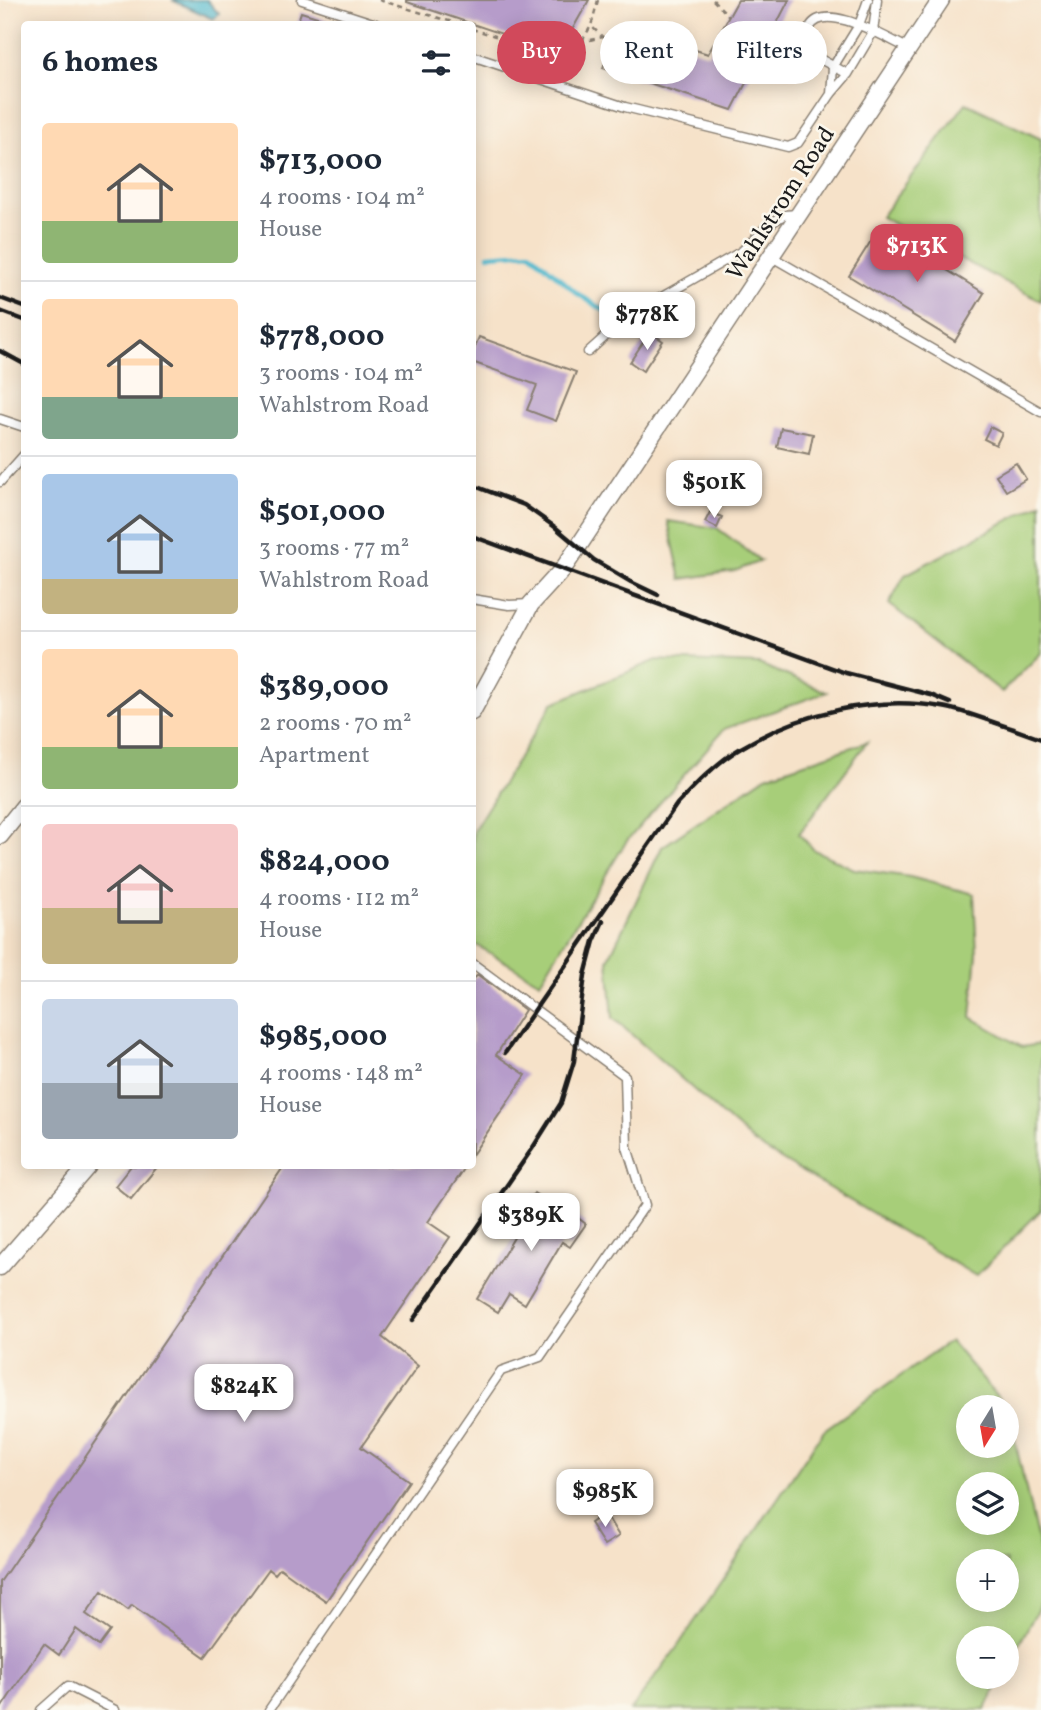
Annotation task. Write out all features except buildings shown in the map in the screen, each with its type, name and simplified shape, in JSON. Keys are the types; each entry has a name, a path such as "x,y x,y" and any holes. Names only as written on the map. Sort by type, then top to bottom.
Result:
{"street":[{"name":"Wahlstrom Road","path":"476,705 531,604 563,569 941,0"},
{"path":"0,836 21,810"},
{"path":"0,1267 85,1169"}],"lane":[{"path":"302,0 367,21"},
{"path":"831,94 833,67 859,25 869,0"},
{"path":"476,57 625,107 788,146 798,143 848,74 873,32 877,0"},
{"path":"848,74 809,53 806,39 813,23 826,15 847,18 908,48"},
{"path":"588,352 627,317 742,251 784,215 801,214"},
{"path":"772,257 1041,412"},
{"path":"0,419 21,426"},
{"path":"0,482 21,458"},
{"path":"476,600 509,605 531,604"},
{"path":"268,1710 501,1371 540,1357 645,1205 627,1147 625,1076 476,966"},
{"path":"41,1710 68,1686 115,1710"}],"path":[{"path":"379,0 449,21"},
{"path":"586,34 598,0"},
{"path":"713,0 729,16"},
{"path":"591,26 600,34"},
{"path":"476,30 497,37"}],"green space":[{"path":"966,103 1041,139 1041,301 881,217"},
{"path":"1041,503 1041,653 1002,692 889,604 905,575"},
{"path":"668,521 717,528 761,561 735,571 681,579"},
{"path":"657,660 759,664 827,692 724,729 626,842 540,982 476,945 476,826 553,703"},
{"path":"867,742 799,834 814,850 854,869 910,877 974,894 977,954 971,1017 1022,1047 1041,1044 1041,1210 976,1276 754,1143 613,1018 608,960 662,847 766,776"},
{"path":"950,1341 996,1395 956,1395 956,1458 1019,1458 1041,1555 1041,1603 1019,1644 1019,1626 956,1626 956,1689 996,1689 985,1710 631,1710 678,1646 824,1430"}],"water":[{"path":"172,0 207,0 219,14 213,19"}],"waterway":[{"path":"489,255 530,252 578,294 605,311"}],"railway":[{"path":"0,298 21,306"},
{"path":"0,311 21,319"},
{"path":"0,351 21,362"},
{"path":"476,487 524,505 594,560 658,595"},
{"path":"476,537 846,673 931,695 950,703"},
{"path":"505,1053 677,804 732,754 787,725 812,716 864,705 890,703 942,707 1014,729"},
{"path":"1005,726 1041,739"},
{"path":"413,1320 561,1103 574,1061 585,975 594,941 603,921"}]}
